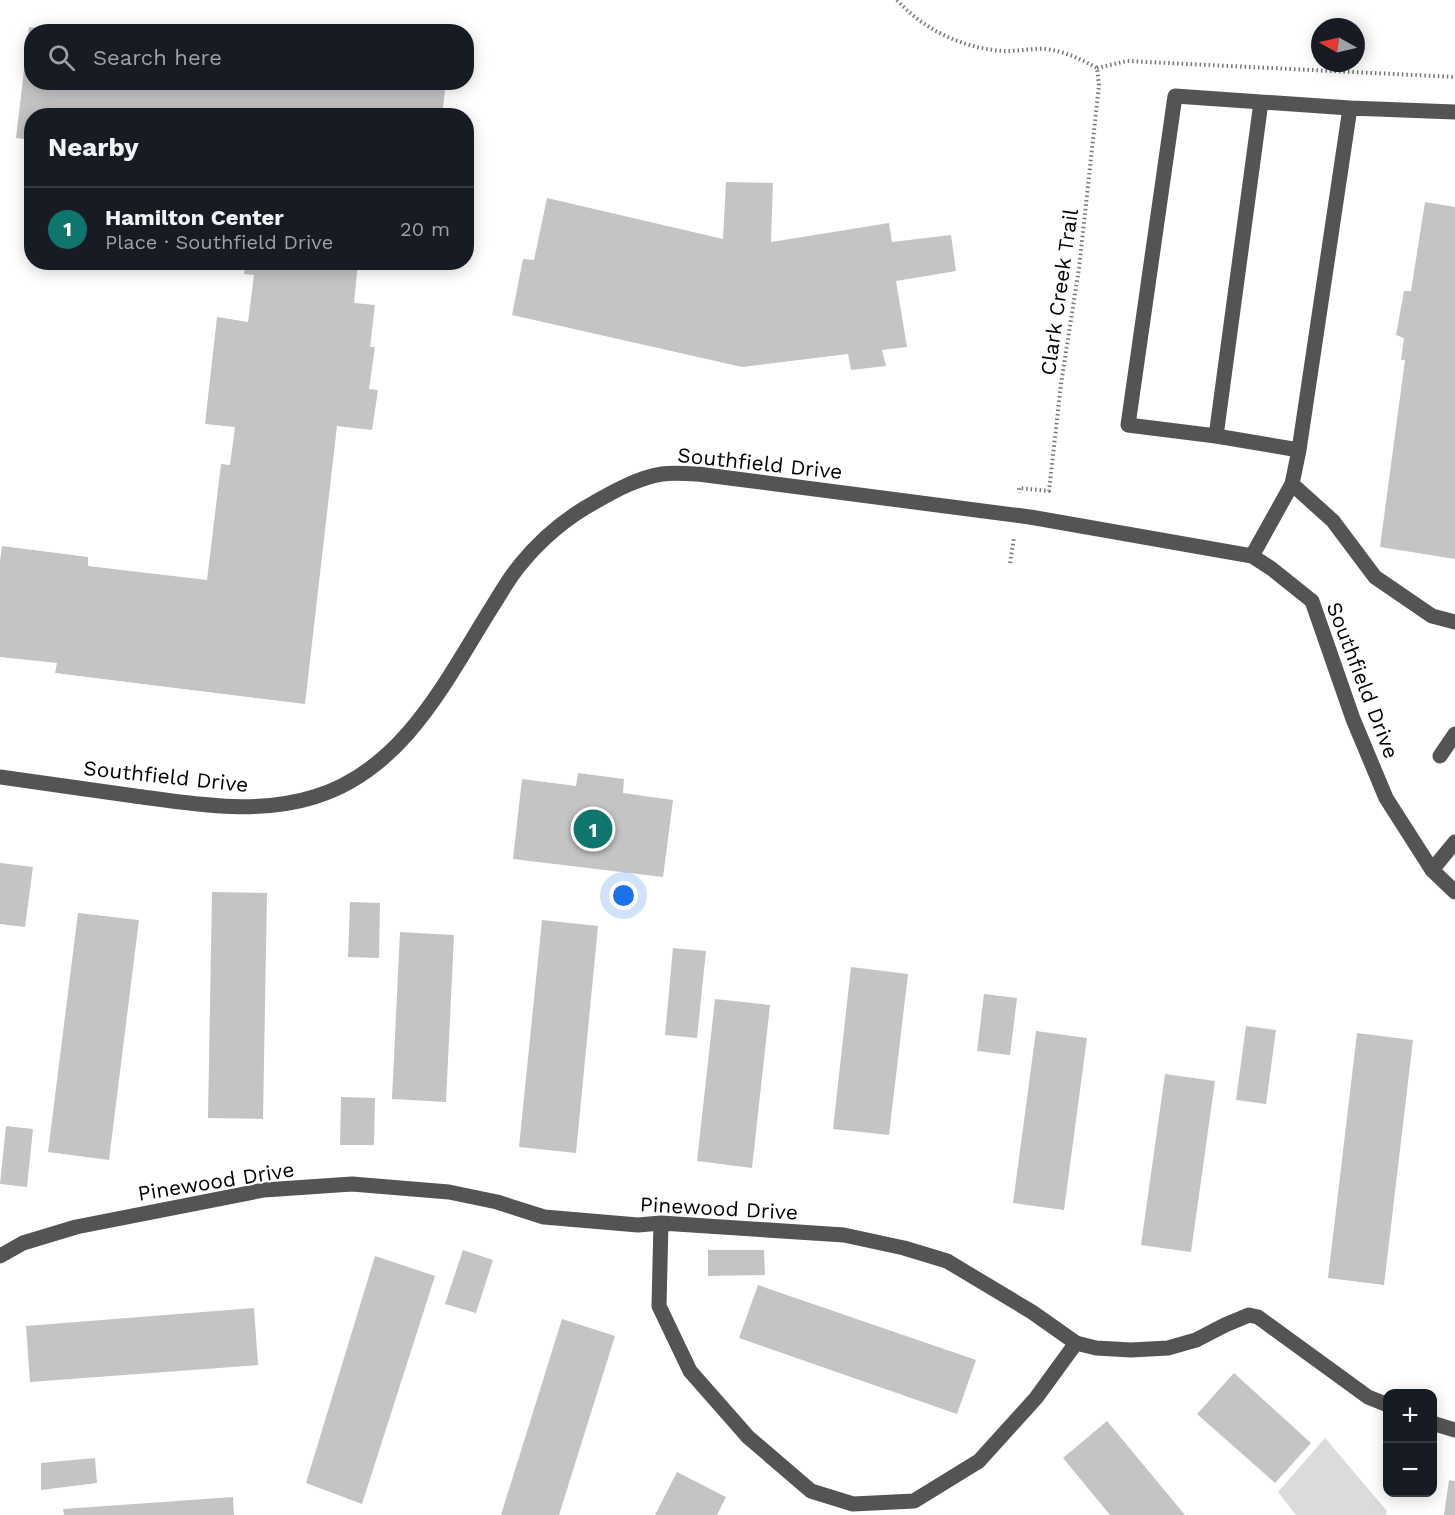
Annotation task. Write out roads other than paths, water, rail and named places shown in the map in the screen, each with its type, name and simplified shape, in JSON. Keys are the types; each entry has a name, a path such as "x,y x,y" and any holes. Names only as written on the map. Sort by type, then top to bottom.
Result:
{"street":[{"path":"1299,450 1216,436 1128,425 1175,96 1350,108 1455,112"},
{"path":"1216,436 1261,102"},
{"path":"1252,556 1292,484 1350,108"},
{"name":"Southfield Drive","path":"0,777 190,803 237,807 280,804 314,797 346,784 377,764 400,744 430,704 519,566 553,530 620,487 662,473 698,474 1030,517 1252,556 1272,569 1312,602 1353,719 1386,798 1432,870 1455,892"},
{"path":"1292,484 1333,521 1375,577 1431,616 1455,622"},
{"path":"1440,756 1455,734"},
{"path":"1432,870 1455,842"},
{"name":"Pinewood Drive","path":"0,1256 23,1243 76,1227 264,1190 352,1184 449,1192 497,1202 544,1217 639,1225 661,1223 844,1235 904,1248 947,1261 1032,1312 1076,1343 1096,1348 1131,1350 1168,1348 1196,1340 1249,1315 1258,1317 1368,1397 1383,1403"},
{"path":"661,1223 659,1306 690,1371 748,1437 811,1491 852,1504 914,1501 979,1461 1036,1398 1076,1343"},
{"path":"1437,1425 1455,1430"}],"place":[{"name":"Hamilton Center","path":"593,829"}]}
